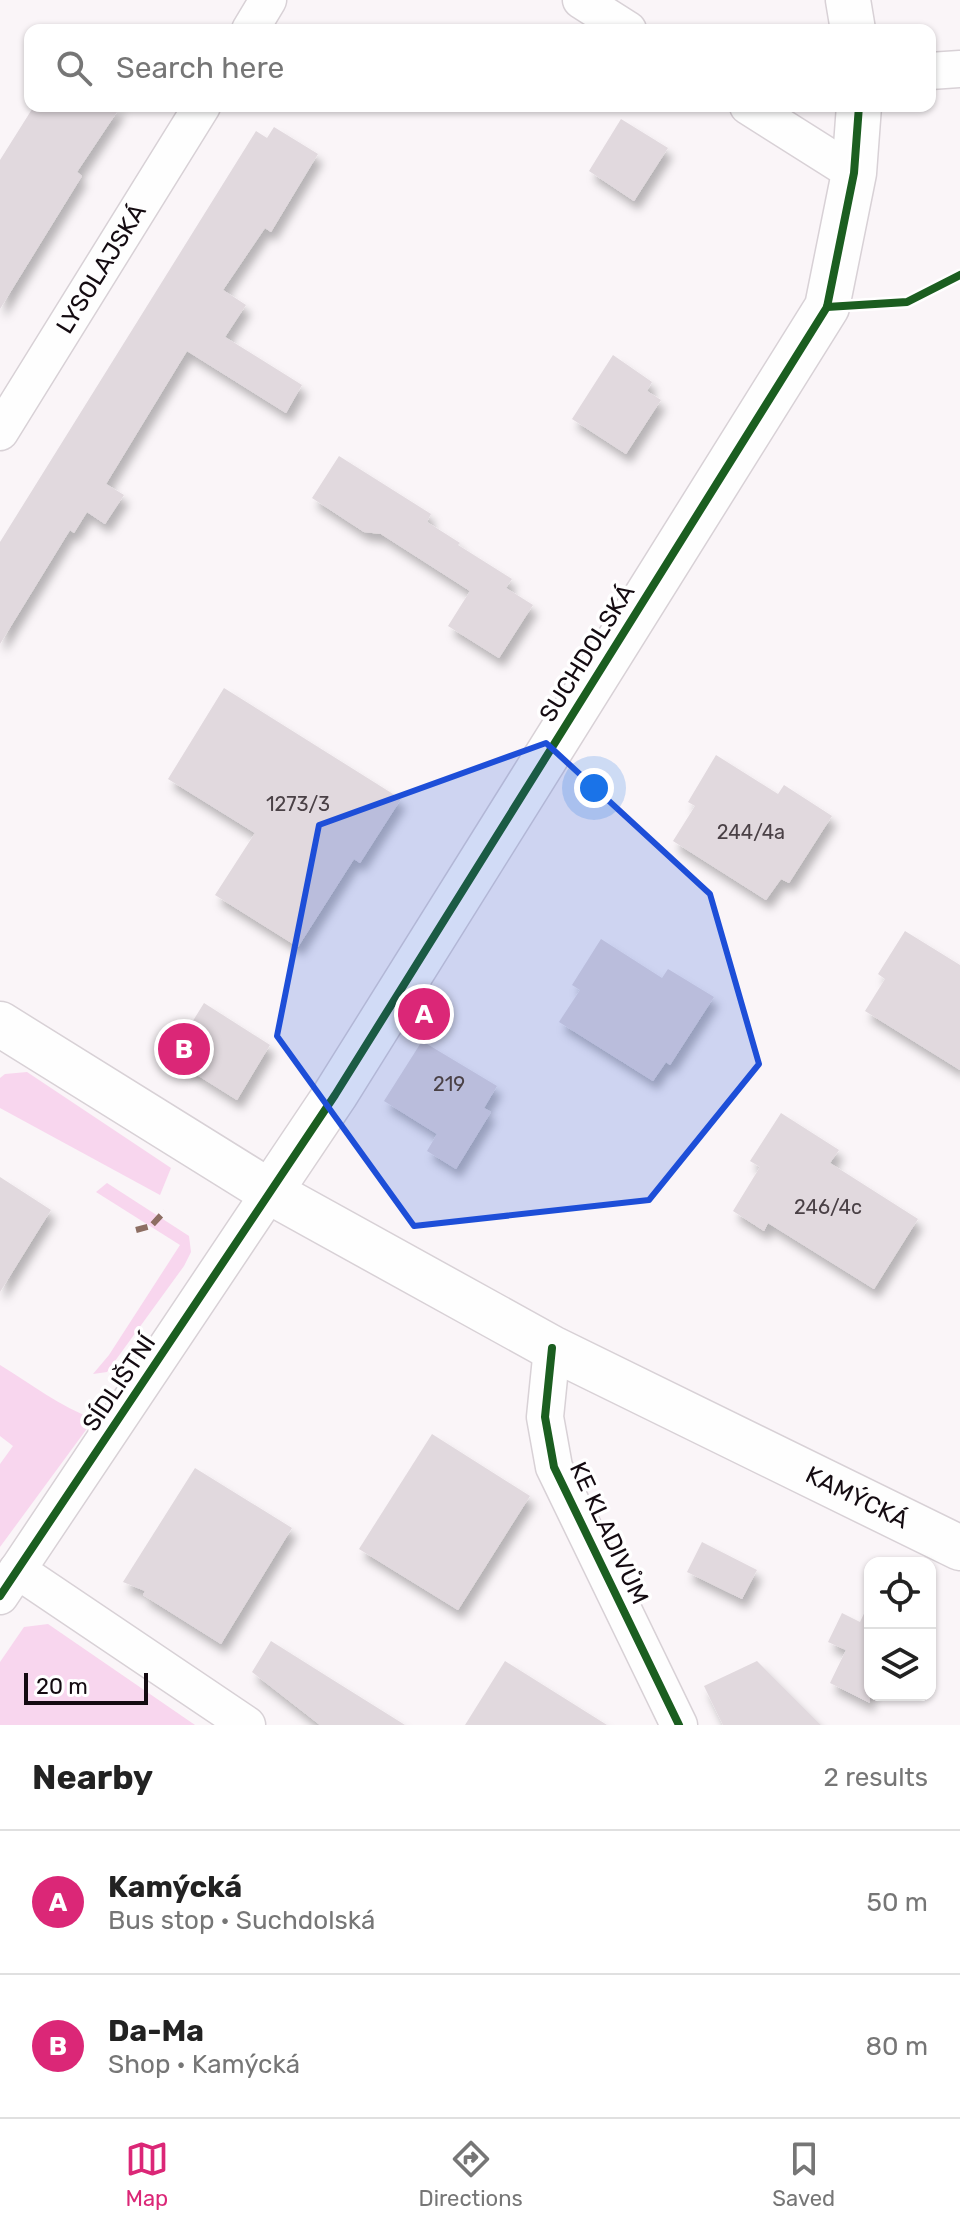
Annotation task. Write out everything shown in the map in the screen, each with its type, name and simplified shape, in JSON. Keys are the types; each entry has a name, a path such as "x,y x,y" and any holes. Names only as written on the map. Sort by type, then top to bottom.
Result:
{"street":[{"path":"254,24 268,0"},
{"path":"581,0 619,24"},
{"path":"848,0 852,24"},
{"path":"936,71 960,69"},
{"name":"LYSOLAJSKÁ","path":"0,432 198,112"},
{"path":"757,112 854,173"},
{"name":"SUCHDOLSKÁ","path":"270,1192 335,1095 827,307 854,173 859,112"},
{"name":"KAMÝCKÁ","path":"0,1024 270,1192 552,1348 960,1548"},
{"name":"SÍDLIŠTNÍ","path":"8,1583 270,1192"},
{"name":"KE KLADIVŮM","path":"552,1348 545,1417 554,1467 679,1725"},
{"path":"8,1583 247,1725"}],"highlighted area":[{"path":"546,743 710,894 759,1064 649,1200 414,1226 277,1036 319,825"}],"shaded area":[{"path":"27,1072 171,1168 160,1195 0,1108 0,1078 5,1074"},
{"path":"107,1183 189,1236 191,1252 107,1372 93,1374 109,1355 180,1245 96,1192"},
{"path":"0,1365 58,1402 94,1419 0,1547 0,1464 13,1446 0,1436"},
{"path":"48,1624 195,1725 0,1725 0,1662 24,1627"}],"building":[{"path":"30,112 117,112 77,172 82,176 0,309 0,160"},
{"path":"621,119 668,148 634,201 589,171"},
{"path":"274,127 318,154 271,232 265,228 223,290 246,305 225,337 302,385 286,413 187,351 106,484 124,495 105,524 87,512 74,533 70,530 0,644 0,542 256,131 267,138"},
{"path":"613,355 652,382 647,391 661,400 626,454 572,419"},
{"path":"339,456 431,514 427,522 512,579 506,588 533,605 499,658 448,626 470,591 381,534 364,532 312,498"},
{"path":"224,688 401,799 360,863 354,859 298,947 215,895 255,833 168,779"},
{"path":"716,755 778,794 784,785 832,816 789,883 781,879 766,900 673,841 695,806 688,802"},
{"path":"905,931 960,965 960,1070 865,1011 885,979 878,974"},
{"path":"601,939 662,978 668,969 714,997 670,1065 666,1062 653,1081 559,1022 580,990 572,985"},
{"path":"204,1003 270,1045 237,1100 170,1058"},
{"path":"422,1041 497,1086 484,1108 491,1112 456,1169 427,1151 437,1134 384,1101"},
{"path":"781,1113 839,1150 830,1163 918,1219 874,1289 768,1223 764,1231 733,1211 760,1167 750,1161"},
{"path":"0,1177 51,1210 0,1292"},
{"path":"432,1434 530,1496 458,1610 359,1549"},
{"path":"195,1468 292,1528 221,1644 143,1595 145,1591 123,1582"},
{"path":"702,1542 757,1570 742,1599 687,1572"},
{"path":"842,1613 860,1622 864,1614 864,1700 830,1683 846,1650 828,1642"},
{"path":"271,1641 405,1725 320,1725 252,1672"},
{"path":"505,1661 607,1725 465,1725"},
{"path":"757,1661 821,1725 723,1725 704,1686"}],"marked path":[{"path":"136,1230 151,1226 165,1211"}],"cycle path":[{"path":"0,1596 335,1095 827,307 854,173 859,112"},
{"path":"827,307 907,302 960,275"},
{"path":"552,1348 545,1417 554,1467 679,1725"}],"place":[{"name":"Kamýcká","path":"424,1014"},
{"name":"Da-Ma","path":"184,1049"}]}
